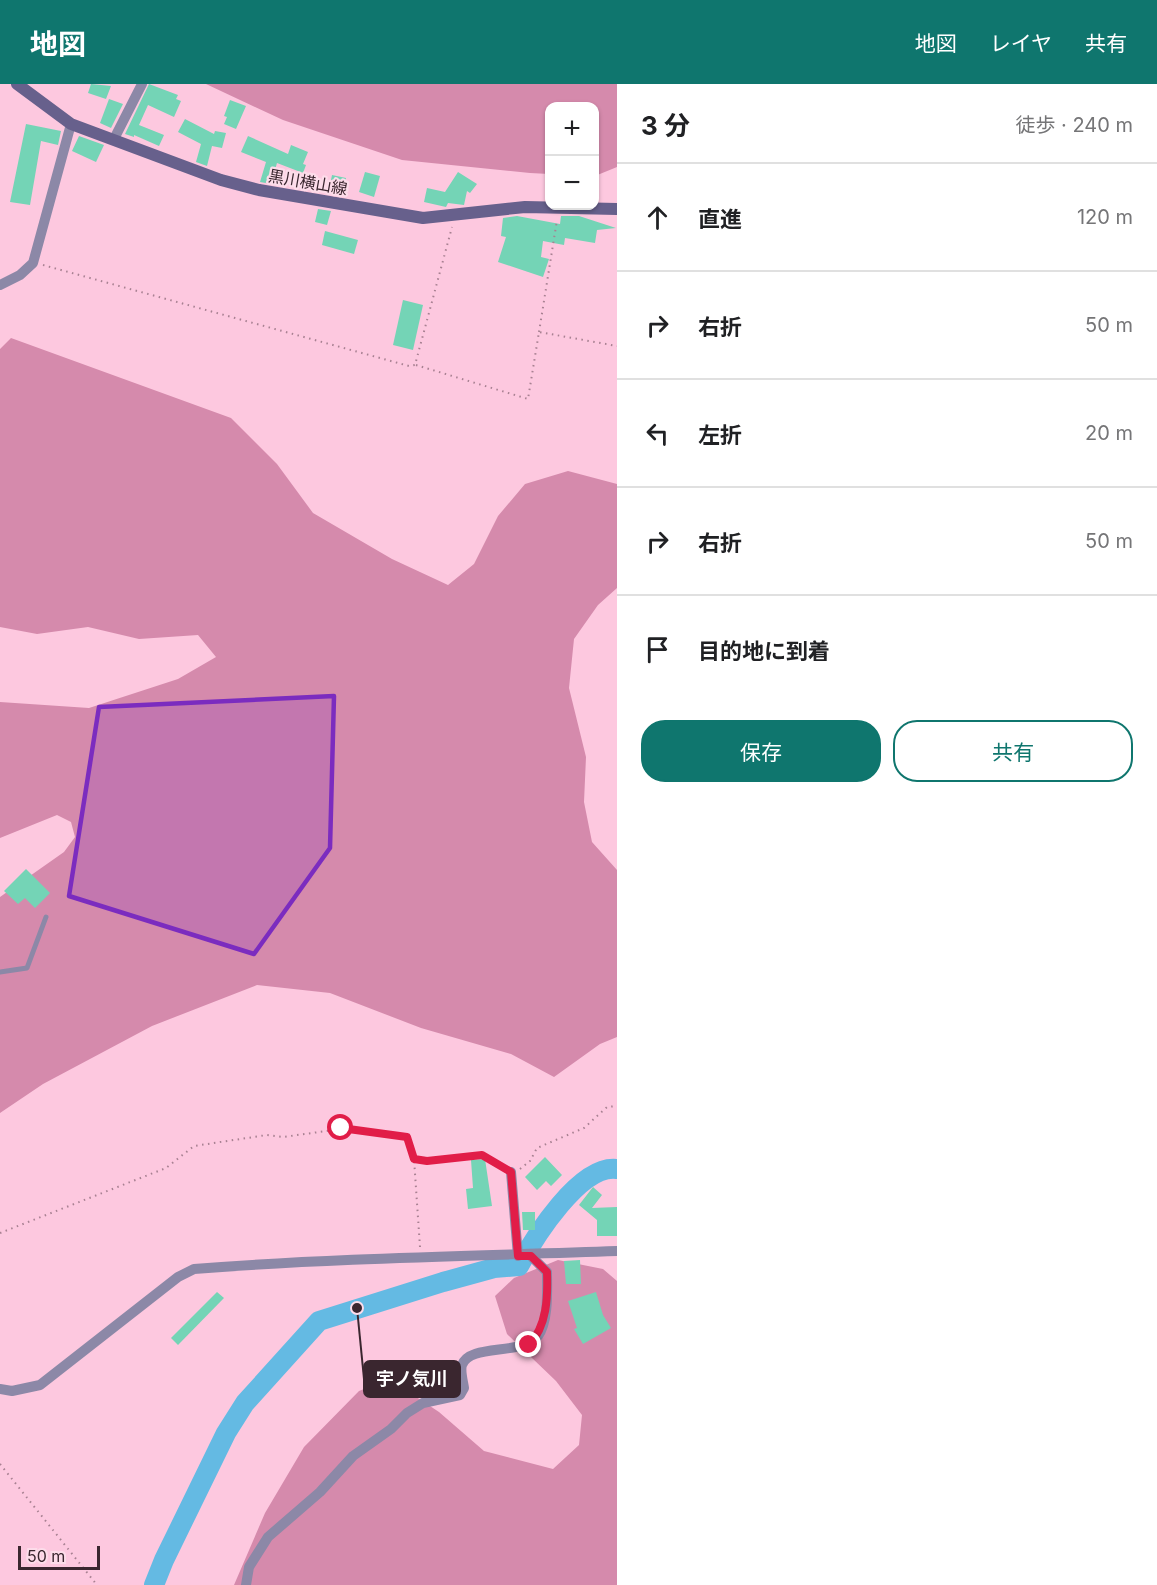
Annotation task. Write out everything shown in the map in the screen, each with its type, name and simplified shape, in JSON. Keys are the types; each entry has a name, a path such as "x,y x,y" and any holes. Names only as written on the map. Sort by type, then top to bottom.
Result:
{"main road":[{"name":"黒川横山線","path":"17,84 71,124 221,180 259,190 408,216 454,216 525,207 545,207"},
{"name":"黒川横山線","path":"599,208 617,209"}],"street":[{"path":"114,139 142,84"},
{"path":"0,285 20,276 33,263 71,124"},
{"path":"511,1172 518,1256"},
{"path":"0,1389 12,1391 40,1384 178,1277 194,1269 420,1257 531,1256 617,1251"},
{"path":"246,1585 249,1567 268,1537 320,1492 353,1456 423,1403 460,1395 464,1388 461,1368 463,1362 473,1354 529,1345 540,1334 547,1272 531,1256"}],"lane":[{"path":"0,972 21,971 27,968 46,917"}],"path":[{"path":"33,263 334,346 415,365 528,399 559,210"},
{"path":"415,365 454,216"},
{"path":"539,332 617,346"},
{"path":"414,1159 427,1161 482,1155 511,1172 518,1171 530,1161 537,1148 584,1128 608,1107 617,1106"},
{"path":"0,1233 166,1168 194,1146 267,1135 283,1137 341,1128 407,1137 414,1159 420,1257"},
{"path":"0,1464 97,1585"}],"highlighted area":[{"path":"334,696 330,848 254,954 69,896 99,707"}],"shaded area":[{"path":"206,84 617,84 617,167 599,174 599,102 545,102 545,174 402,160 283,120"},
{"path":"11,338 231,418 277,464 313,513 392,559 448,585 474,564 498,516 525,484 568,471 617,484 617,588 598,605 574,639 569,688 586,757 584,802 592,842 617,870 617,1037 600,1044 554,1077 511,1054 421,1028 330,993 257,985 152,1026 43,1084 0,1113 0,897 64,852 75,837 71,822 57,815 0,838 0,702 89,708 178,679 216,657 198,635 139,639 88,627 37,634 0,627 0,349"},
{"path":"558,1260 603,1269 617,1281 617,1585 234,1585 265,1513 304,1447 359,1391 389,1379 439,1412 484,1451 553,1469 579,1445 582,1415 556,1381 507,1334 495,1296 514,1278"}],"building":[{"path":"91,84 111,86 106,99 88,93"},
{"path":"149,84 178,95 176,99 181,101 174,117 148,105 139,125 164,135 159,146 134,135 134,137 125,134"},
{"path":"109,99 123,104 111,128 100,123"},
{"path":"230,100 246,106 236,129 224,124 227,117 224,116"},
{"path":"185,119 214,134 215,131 226,133 222,148 212,146 207,166 196,162 201,144 178,132"},
{"path":"26,124 61,131 58,145 41,141 30,205 10,202"},
{"path":"79,136 104,145 96,162 72,151"},
{"path":"248,136 288,154 291,145 308,152 303,164 306,165 303,173 277,163 271,184 260,182 266,162 241,152"},
{"path":"365,172 380,176 374,197 359,192"},
{"path":"458,172 477,184 470,193 467,191 464,205 448,203 446,207 424,202 427,188 445,192"},
{"path":"332,175 346,178 343,193 329,190"},
{"path":"318,209 331,211 327,225 315,222"},
{"path":"517,216 560,224 561,216 579,216 616,228 597,230 595,243 565,238 564,245 543,241 541,257 549,259 543,277 498,262 506,237 501,236 503,218"},
{"path":"325,231 358,240 354,254 322,245"},
{"path":"403,300 423,305 413,350 393,345"},
{"path":"26,869 50,893 35,908 25,898 18,904 4,891"},
{"path":"545,1157 562,1175 551,1186 546,1181 537,1190 525,1177"},
{"path":"485,1159 492,1206 468,1209 466,1189 473,1188 471,1160"},
{"path":"593,1187 602,1195 592,1208 617,1207 617,1236 597,1236 597,1220 579,1205"},
{"path":"522,1212 535,1212 535,1230 523,1230"},
{"path":"580,1260 581,1284 566,1284 564,1261"},
{"path":"217,1292 224,1298 178,1345 171,1338"},
{"path":"596,1292 603,1315 611,1328 583,1344 574,1329 577,1328 568,1301"}],"waterway":[{"path":"154,1585 226,1433 245,1403 319,1321 443,1282 494,1268 519,1266 535,1238 574,1190 588,1178 603,1171 617,1169"}],"place":[{"name":"宇ノ気川","path":"357,1308"}],"route":[{"path":"341,1128 407,1137 414,1159 427,1161 482,1155 511,1172 518,1256 531,1256 547,1272 540,1334 529,1345"}]}
